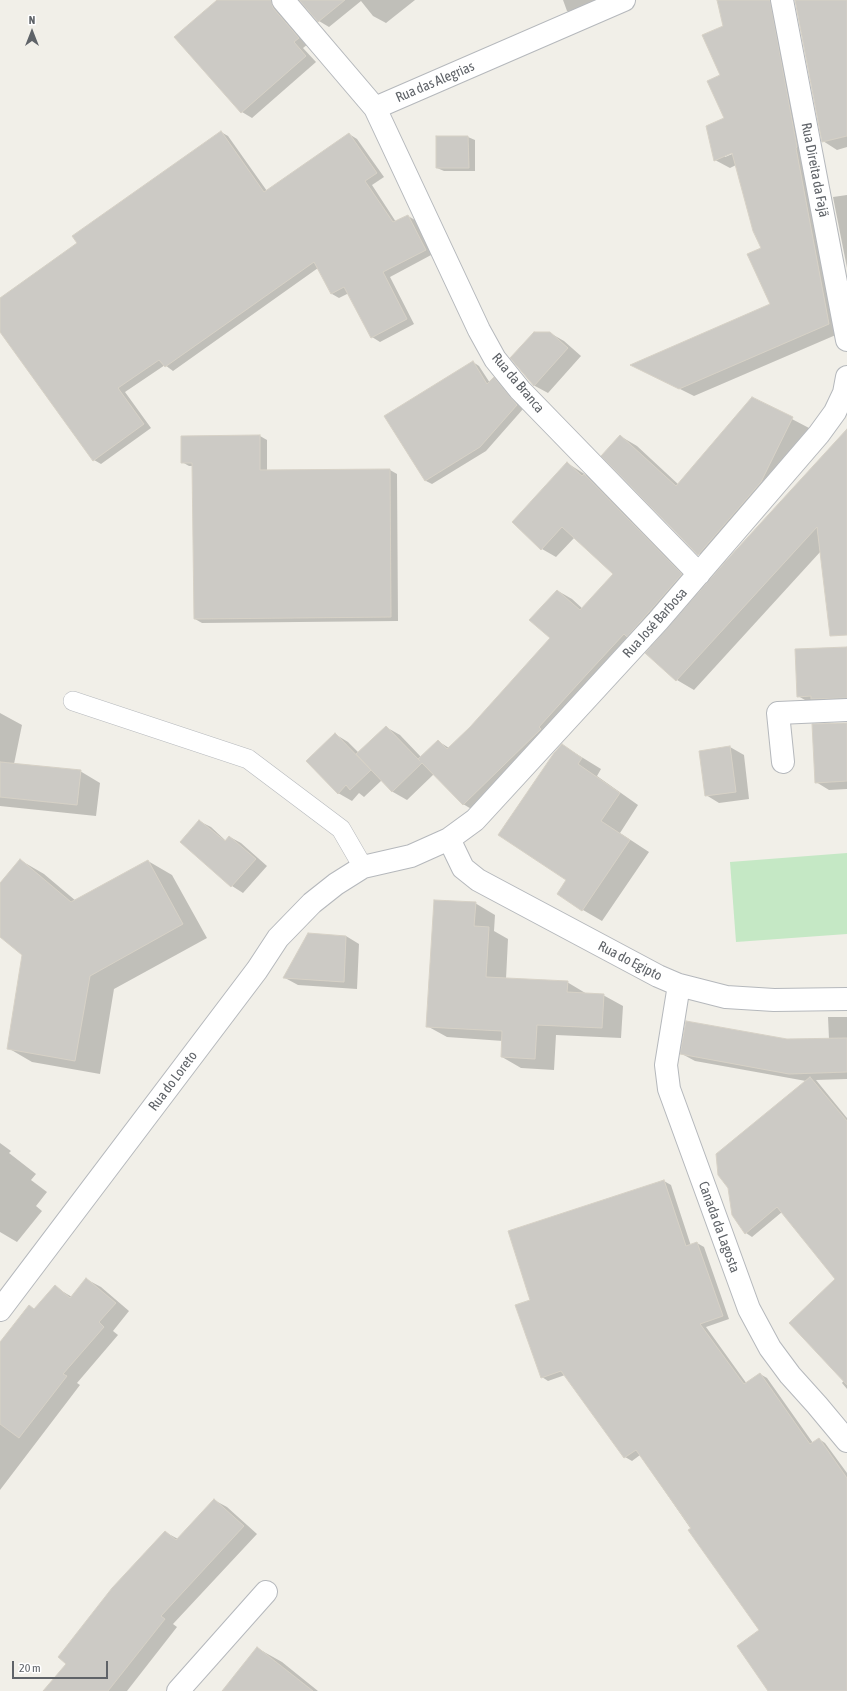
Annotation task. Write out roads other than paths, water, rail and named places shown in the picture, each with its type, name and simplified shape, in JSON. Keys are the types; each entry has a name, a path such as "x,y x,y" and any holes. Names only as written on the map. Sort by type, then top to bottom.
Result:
{"street":[{"path":"283,0 375,108"},
{"name":"Rua das Alegrias","path":"375,108 624,0"},
{"name":"Rua Direita da Fajã","path":"782,0 847,340"},
{"name":"Rua da Branca","path":"375,108 479,330 495,359 520,390 699,574"},
{"name":"Rua José Barbosa","path":"363,867 411,856 449,839 475,820 658,621 699,574 819,434 835,412 846,390"},
{"path":"783,762 778,713 847,710"},
{"name":"Rua do Egipto","path":"449,839 463,868 478,880 658,976 679,985 726,998 774,1000 847,999"},
{"name":"Rua do Loreto","path":"0,1310 252,976 278,938 312,903 336,884 363,867"},
{"name":"Canada da Lagosta","path":"679,985 666,1065 669,1089 749,1309 770,1348 790,1375 847,1441"},
{"path":"178,1691 266,1592"}],"lane":[{"path":"73,702 248,759 341,829 363,867"}]}
